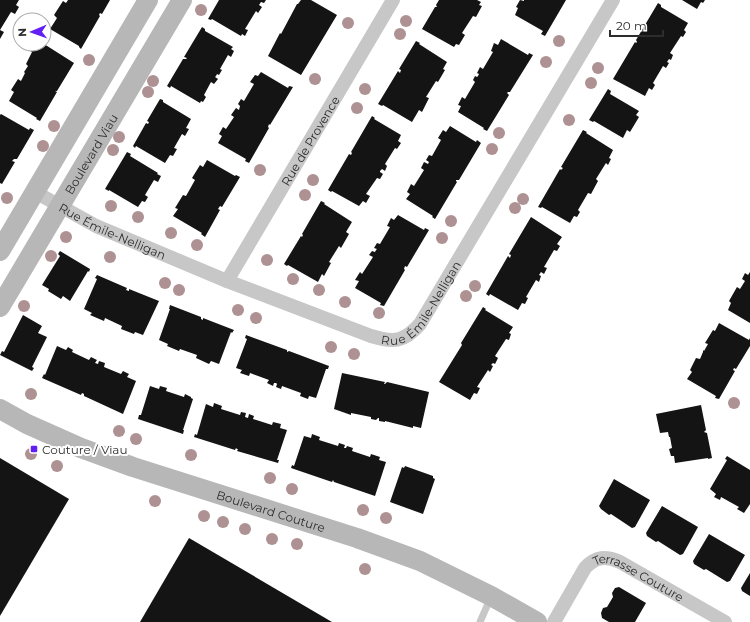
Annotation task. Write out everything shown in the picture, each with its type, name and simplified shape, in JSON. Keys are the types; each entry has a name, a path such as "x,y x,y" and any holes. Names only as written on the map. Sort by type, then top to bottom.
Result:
{"main road":[{"path":"0,251 148,0"},
{"name":"Boulevard Viau","path":"0,307 182,0"},
{"name":"Boulevard Couture","path":"0,409 28,424 88,451 133,467 357,538 420,561 491,596 537,622"}],"street":[{"name":"Rue de Provence","path":"227,281 393,0"},
{"name":"Rue Émile-Nelligan","path":"35,192 96,226 227,281 378,338 384,340 397,340 411,334 420,324 613,0"},
{"name":"Terrasse Couture","path":"554,622 585,568 591,561 600,558 610,558 620,562 725,622"}],"lane":[{"path":"480,622 491,596"}],"building":[{"path":"0,0 19,0 16,5 19,7 16,12 11,12 0,30"},
{"path":"68,0 110,0 102,14 100,13 100,16 81,49 79,46 52,30 52,26 57,18 54,15 63,1 66,3"},
{"path":"219,0 266,0 264,3 261,2 259,5 262,7 258,13 256,11 245,29 248,30 245,36 242,34 241,36 212,19 208,19"},
{"path":"301,0 311,0 337,15 301,75 268,56 297,4"},
{"path":"439,0 477,0 481,2 479,5 482,6 476,17 473,16 462,33 465,35 459,45 456,44 454,47 422,29 435,7 437,7 436,5"},
{"path":"520,0 566,0 545,36 541,34 543,31 515,15 518,8 516,7"},
{"path":"682,0 705,0 703,3 701,2 697,9"},
{"path":"658,3 661,7 688,23 684,30 686,32 683,37 681,36 670,53 673,55 671,60 669,59 667,62 669,63 666,68 663,66 653,83 655,85 652,90 649,88 645,96 613,79 635,42 637,42 636,40"},
{"path":"202,27 205,31 233,47 231,49 234,51 231,57 228,55 220,69 222,70 219,75 217,74 215,77 218,79 214,84 211,82 204,95 206,97 203,102 201,101 200,103 171,86 170,88 167,86 183,59 187,58 184,57"},
{"path":"0,30 4,32 0,39"},
{"path":"501,39 528,55 529,53 533,55 510,92 507,93 509,95 487,131 458,112 461,106 458,105 462,97 465,99 475,82 473,80 475,76 478,76 479,74 477,73 480,67 483,69 493,52 491,51 494,43 498,45"},
{"path":"416,41 447,62 443,69 445,70 438,82 436,81 426,97 429,98 422,112 419,110 412,122 383,105 378,104 398,71 400,73 401,70 399,69"},
{"path":"52,49 74,63 57,91 55,91 57,92 40,121 9,101 14,92 11,90 18,79 21,81 25,73 24,72 28,66 26,64 32,52 52,52"},
{"path":"261,72 288,88 289,86 293,87 270,125 269,124 269,128 249,163 245,161 246,159 218,143 222,136 219,134 223,127 226,129 234,117 231,115 236,108 239,110 240,106 238,104 241,99 244,101 254,84 250,82 255,75 258,76"},
{"path":"608,89 611,91 610,94 639,111 636,115 639,117 630,132 627,130 623,138 594,121 589,120"},
{"path":"160,99 191,119 186,128 189,129 185,136 182,134 174,148 177,149 173,156 170,155 165,163 136,146 135,148 133,146 146,123 148,124 149,122 147,121"},
{"path":"1,114 29,130 30,128 34,130 17,159 12,161 15,162 2,184 0,183"},
{"path":"372,116 375,118 374,119 401,135 398,141 401,143 397,149 395,148 385,164 387,166 385,171 382,169 380,171 383,174 380,179 377,178 366,194 370,196 366,203 363,201 359,206 328,190 349,154 351,155 351,152"},
{"path":"450,126 476,142 477,140 481,143 459,180 456,180 457,182 435,219 432,217 433,216 406,199 410,194 407,192 411,184 414,186 424,170 421,168 424,162 428,164 429,162 426,160 429,155 432,156 441,140 438,138 443,130 446,132"},
{"path":"583,130 613,150 609,158 611,159 608,165 606,163 596,179 598,181 591,194 588,193 578,210 580,212 577,217 574,216 570,223 542,207 538,207 560,169 561,170 563,168 561,167"},
{"path":"127,152 131,154 130,156 161,176 158,182 154,180 145,195 148,197 145,202 142,201 138,207 105,189"},
{"path":"207,160 235,176 240,177 222,207 220,206 218,209 220,210 205,237 201,234 202,233 173,216 178,209 175,208 183,195 186,196 195,180 192,178 200,165 203,167"},
{"path":"321,201 352,222 346,232 349,234 341,248 339,246 329,262 331,263 324,276 322,274 318,282 284,264 301,236 302,237 302,234"},
{"path":"398,215 424,230 425,228 429,230 407,267 405,266 405,270 384,306 380,305 381,303 355,288 359,281 355,280 360,272 362,274 373,257 369,255 372,251 375,252 377,249 374,248 377,243 380,244 390,227 387,226 391,218 394,220"},
{"path":"531,217 562,237 557,244 560,246 557,251 554,250 544,267 547,268 544,274 541,272 539,275 541,276 539,282 536,280 526,297 528,298 525,304 522,303 518,310 490,294 489,296 486,294 508,256 510,258 511,255 509,254"},
{"path":"60,251 90,269 70,301 63,296 61,299 48,291 49,289 42,285 60,256 58,254"},
{"path":"750,272 750,323 728,310 731,303 729,301 737,287 740,289 745,281 742,279 745,273 748,275"},
{"path":"97,275 127,288 126,290 129,291 129,289 159,301 143,335 135,332 134,334 121,329 122,326 105,318 104,321 90,315 92,313 84,309 97,279 95,278"},
{"path":"170,305 201,317 203,320 203,318 234,330 232,333 231,332 219,364 211,361 209,364 196,358 197,355 180,349 179,351 167,346 168,344 159,340"},
{"path":"483,307 486,309 485,310 513,327 509,333 511,334 509,340 506,339 495,356 498,358 495,364 493,363 491,365 493,366 490,372 488,370 477,387 480,388 477,394 474,393 470,400 439,382"},
{"path":"23,315 42,326 38,333 47,337 32,367 34,368 32,371 0,355 2,351 4,352"},
{"path":"719,323 749,340 750,338 750,346 736,369 734,368 733,370 735,371 719,399 715,398 716,396 687,379 692,372 690,370 696,358 700,359 703,350 704,351 708,344 705,343 713,330 715,331"},
{"path":"246,335 287,350 287,352 289,351 329,366 328,369 326,369 316,398 309,396 308,399 300,396 301,393 282,386 281,389 276,387 276,383 274,383 273,386 267,383 269,380 250,373 249,376 240,373 242,370 236,368 247,339 245,338"},
{"path":"57,346 66,350 68,347 73,350 72,352 89,360 91,357 97,360 95,363 98,364 99,361 105,363 104,367 121,374 123,371 129,374 127,377 136,381 123,414 84,396 82,393 81,395 42,378 44,374 45,375"},
{"path":"342,373 385,382 384,384 387,382 429,392 421,428 413,426 413,428 385,421 379,421 379,418 376,420 371,419 371,417 351,413 351,415 334,409"},
{"path":"150,386 159,389 160,386 167,388 166,391 184,397 185,394 193,399 183,434 138,419 139,415 141,415"},
{"path":"214,403 222,406 221,409 240,415 241,412 246,413 245,417 248,418 249,414 254,416 253,419 272,425 273,422 281,424 280,428 287,430 277,460 279,460 278,463 237,451 238,449 236,448 235,450 194,437 195,434 197,435 206,404 213,407"},
{"path":"701,405 706,430 704,432 707,433 712,458 675,463 674,456 671,456 669,449 672,448 670,437 668,432 660,433 656,414"},
{"path":"312,434 320,437 319,440 338,446 339,443 345,445 344,448 347,446 353,448 352,451 370,457 371,454 380,457 379,460 386,462 375,496 334,482 333,480 332,482 291,468 292,465 294,466 304,436 311,438"},
{"path":"727,456 750,470 750,504 744,513 737,509 739,507 721,497 720,500 714,497 716,494 710,489 727,460 725,459"},
{"path":"0,458 69,499 0,616"},
{"path":"405,466 433,476 435,479 423,514 390,502 402,467 404,468"},
{"path":"614,479 650,500 635,527 632,528 611,514 609,515 599,506"},
{"path":"662,506 698,527 683,554 680,555 647,536 646,533"},
{"path":"709,534 745,555 730,581 727,582 706,569 704,570 694,564 693,561"},
{"path":"189,538 332,622 140,622"},
{"path":"750,573 750,596 742,591 741,588"},
{"path":"619,587 646,603 635,622 609,622 602,618 601,613 603,608 607,607 613,597 612,593 615,588"}],"place":[{"name":"Couture / Viau","path":"34,449"}]}
